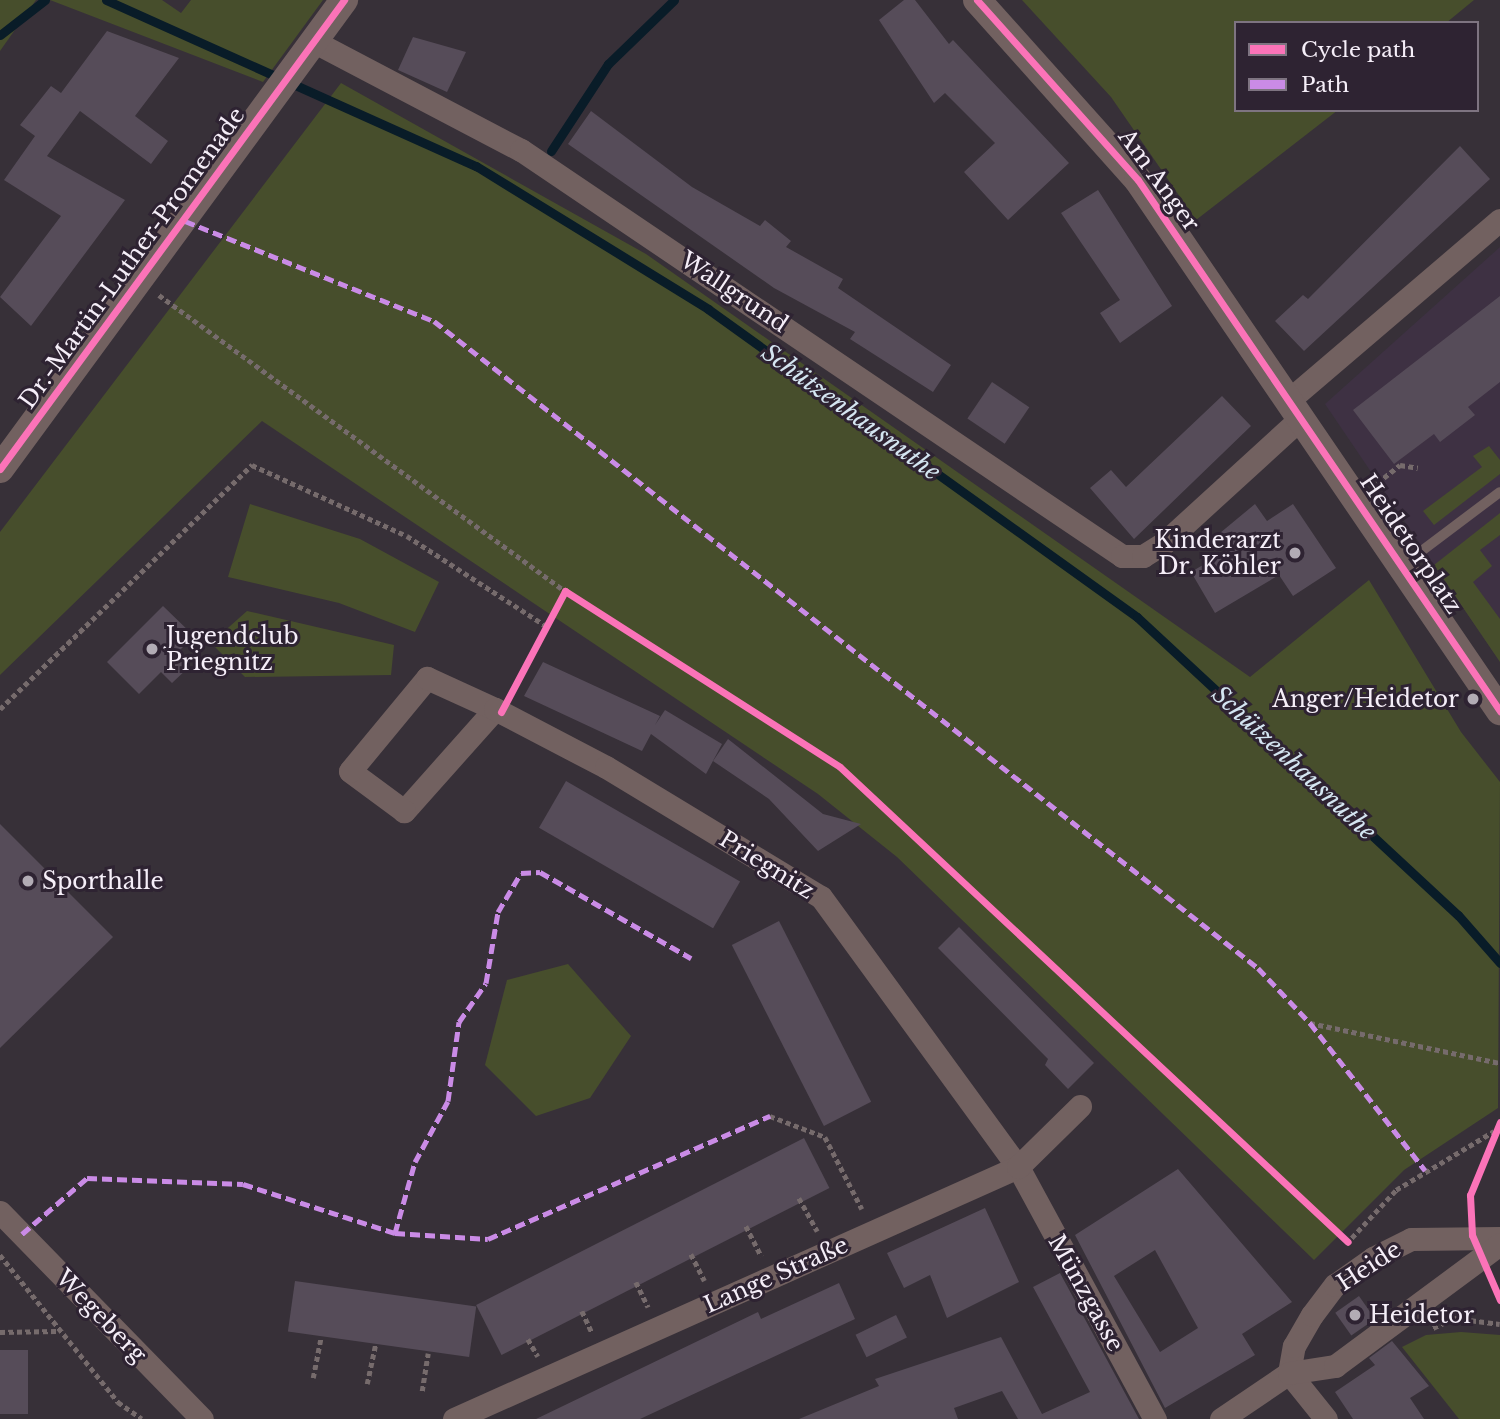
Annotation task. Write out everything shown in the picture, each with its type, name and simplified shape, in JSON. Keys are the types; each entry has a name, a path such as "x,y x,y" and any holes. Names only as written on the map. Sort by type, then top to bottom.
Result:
{"street":[{"path":"308,48 344,0"},
{"name":"Am Anger","path":"977,0 1125,163 1295,409"},
{"name":"Dr.-Martin-Luther-Promenade","path":"0,469 141,282 308,48"},
{"name":"Wallgrund","path":"308,48 521,150 1122,556 1143,556 1295,409"},
{"path":"1295,409 1500,220"},
{"name":"Heidetorplatz","path":"1295,409 1500,711"},
{"name":"Priegnitz","path":"495,709 404,811 351,771 427,678 495,709 821,897 1018,1167"},
{"name":"Lange Straße","path":"454,1419 1018,1167 1080,1106"},
{"name":"Münzgasse","path":"1018,1167 1155,1419"},
{"name":"Wegeberg","path":"0,1212 202,1419"},
{"name":"Heide","path":"1289,1373 1294,1346 1312,1315 1335,1285 1373,1258 1411,1239 1500,1238"},
{"path":"1221,1419 1289,1373 1335,1366 1500,1244"},
{"path":"1289,1373 1326,1419"}],"lane":[{"path":"1402,565 1500,492"}],"path":[{"path":"141,282 565,591"},
{"path":"1374,485 1401,465 1418,468"},
{"path":"0,709 252,466 407,536 546,626"},
{"path":"1310,1023 1500,1063"},
{"path":"770,1116 825,1137 873,1232"},
{"path":"1491,1143 1494,1131"},
{"path":"1424,1170 1494,1131"},
{"path":"799,1198 810,1219"},
{"path":"746,1226 757,1248"},
{"path":"691,1254 699,1269"},
{"path":"0,1255 57,1331 118,1402 142,1419"},
{"path":"636,1282 643,1297"},
{"path":"582,1311 589,1326"},
{"path":"0,1332 57,1331"},
{"path":"313,1378 321,1337"},
{"path":"528,1339 536,1353"},
{"path":"367,1384 374,1345"},
{"path":"422,1391 428,1353"}],"shaded area":[{"path":"1500,247 1500,662 1325,404"}],"green space":[{"path":"0,0 36,0 0,51"},
{"path":"50,0 162,0 181,13 191,0 323,0 263,82"},
{"path":"1022,0 1474,0 1448,21 1234,21 1234,112 1335,112 1196,220 1111,97"},
{"path":"341,83 646,254 1250,677 1369,580 1461,732 1500,782 1498,1108 1404,1170 1314,1260 897,857 818,794 262,421 0,675 0,532"},
{"path":"1489,446 1500,460 1500,474 1434,525 1423,511 1482,467 1473,456"},
{"path":"250,504 360,539 439,582 415,632 339,603 228,577"},
{"path":"1500,513 1500,535 1480,550 1492,566 1473,582 1500,619 1500,662 1434,565"},
{"path":"247,611 394,645 391,675 245,677 211,643"},
{"path":"568,964 631,1036 590,1098 536,1116 485,1065 507,980"},
{"path":"1461,1332 1500,1335 1500,1419 1459,1419 1402,1347 1426,1335"}],"building":[{"path":"904,0 915,0 949,44 953,40 1069,163 1008,220 964,172 995,143 945,93 934,103 879,20"},
{"path":"107,31 179,58 135,116 168,141 151,164 80,111 47,156 125,200 31,326 0,297 61,216 4,180 35,136 20,125 51,86 61,93"},
{"path":"413,37 466,52 447,92 398,70"},
{"path":"591,111 692,187 760,226 765,220 791,241 786,247 843,279 838,288 951,365 933,392 850,339 855,332 774,288 568,144"},
{"path":"1460,146 1490,179 1304,351 1275,321 1303,295 1308,299"},
{"path":"1098,190 1172,306 1120,343 1100,313 1120,300 1061,213"},
{"path":"1500,296 1500,382 1468,407 1475,415 1440,442 1434,434 1394,464 1353,410"},
{"path":"992,382 1029,407 1005,444 967,418"},
{"path":"1222,396 1251,426 1134,539 1090,488 1111,470 1126,487"},
{"path":"1255,504 1267,521 1293,504 1336,568 1293,596 1279,575 1215,613 1191,572 1230,549 1220,533"},
{"path":"163,606 194,636 175,655 188,668 172,683 161,672 139,694 107,662"},
{"path":"543,662 660,716 655,725 665,710 722,744 706,774 651,734 642,751 524,696"},
{"path":"728,739 823,814 861,824 818,851 769,799 713,761"},
{"path":"566,781 740,882 713,928 539,828"},
{"name":"Sporthalle","path":"0,824 113,937 0,1048"},
{"path":"779,921 871,1102 824,1126 732,945"},
{"path":"959,927 1094,1063 1068,1089 1045,1065 1048,1059 938,948"},
{"path":"804,1138 829,1188 502,1355 476,1305"},
{"path":"1178,1169 1292,1302 1242,1334 1255,1355 1165,1408 1075,1235","holes":["1155,1250 1198,1328 1160,1352 1114,1276"]},
{"path":"985,1208 1019,1282 947,1318 930,1275 904,1288 887,1253"},
{"path":"1060,1273 1139,1419 1018,1419 1002,1391 954,1408 958,1419 799,1419 879,1386 875,1379 1001,1337 1042,1414 1090,1392 1033,1287"},
{"path":"295,1281 476,1306 469,1357 288,1332"},
{"path":"839,1283 855,1319 640,1419 536,1419 758,1312 761,1319"},
{"name":"Heidetor","path":"1359,1296 1375,1319 1351,1336 1335,1313"},
{"path":"896,1315 907,1337 867,1357 856,1335"},
{"path":"1392,1341 1429,1386 1410,1398 1424,1419 1353,1419 1335,1392 1375,1365 1369,1358"},
{"path":"0,1350 28,1350 28,1414 0,1414"}],"waterway":[{"name":"Schützenhausnuthe","path":"0,35 45,0"},
{"name":"Schützenhausnuthe","path":"106,0 476,166 708,309 1137,617 1458,915 1500,963"},
{"path":"551,151 608,64 674,0"}],"marked path":[{"path":"185,221 434,321 1258,968 1310,1023 1425,1170"},
{"path":"395,1233 415,1162 448,1101 459,1022 486,983 498,912 521,873 540,872 691,958"},
{"path":"22,1234 87,1178 243,1184 395,1233 488,1239 770,1116"}],"cycle path":[{"path":"0,469 344,0"},
{"path":"977,0 1138,180 1500,711"},
{"path":"501,712 565,591 840,767 1348,1242"},
{"path":"1500,1122 1470,1195 1472,1235 1500,1300"}],"place":[{"name":"Kinderarzt Dr. Köhler","path":"1295,553"},
{"name":"Jugendclub Priegnitz","path":"152,649"},
{"name":"Anger/Heidetor","path":"1473,699"},
{"name":"Sporthalle","path":"28,881"},
{"name":"Heidetor","path":"1355,1315"}]}
